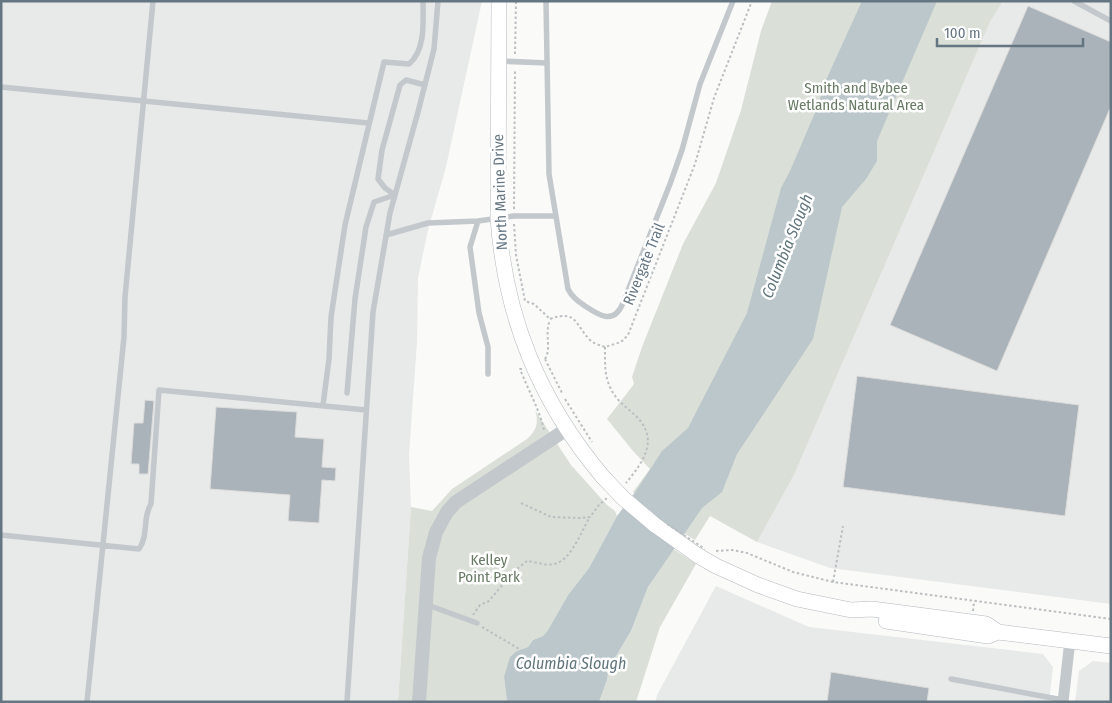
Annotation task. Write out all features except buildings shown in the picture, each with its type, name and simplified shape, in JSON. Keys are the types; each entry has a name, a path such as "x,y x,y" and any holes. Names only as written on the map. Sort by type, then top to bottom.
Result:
{"main road":[{"name":"North Marine Drive","path":"499,1 498,218 504,271 518,328 532,366 566,429 604,477 654,526 704,551 737,576 777,592 815,603 851,610 871,619 988,636 998,632 1111,646"}],"street":[{"path":"419,702 430,551 436,532 448,512 463,497 566,429"},
{"path":"1063,701 1070,640"}],"lane":[{"path":"87,702 153,1"},
{"path":"323,405 329,359 331,317 345,225 368,123 384,62 408,64 414,59 423,35 423,1"},
{"path":"347,702 373,312 395,195 425,85 436,35 438,1"},
{"path":"546,1 549,174 567,280 571,295 600,316 606,317 614,315 622,306 670,184 682,150 700,84 733,1"},
{"path":"1074,1 1111,21"},
{"path":"499,62 547,63"},
{"path":"395,195 384,188 378,179 382,150 400,85 406,80 425,85"},
{"path":"1,87 368,123"},
{"path":"347,393 355,299 366,227 374,202 395,195"},
{"path":"386,236 428,224 478,221 514,216 556,216"},
{"path":"478,221 470,247 479,313 488,347 488,374"},
{"path":"1,535 139,550 144,542 148,510 152,504 159,390 366,410"},
{"path":"425,604 477,624"},
{"path":"951,679 1063,701"}],"path":[{"path":"516,1 514,216 516,255 526,301 534,304 550,320"},
{"name":"Rivergate Trail","path":"605,347 621,342 628,335 695,164 714,98 752,1"},
{"path":"550,320 565,316 572,318 580,324 591,340 605,347 606,371 611,389 623,405 642,424 648,439 646,454 625,484"},
{"path":"550,320 546,334 548,354 545,359 564,398 594,446"},
{"path":"469,620 480,605 488,600 513,572 527,561 553,565 561,561 574,546 590,517 604,500 609,497"},
{"path":"521,503 551,516 590,517"},
{"path":"833,582 843,526"},
{"path":"714,551 732,550 747,553 793,572 833,582 1111,619"},
{"path":"477,624 521,650"}],"shaded area":[{"path":"1,1 482,1 446,167 428,230 418,278 417,342 409,455 411,507 398,702 1,702"},
{"path":"1003,1 1111,1 1111,604 830,568 757,542 794,475 990,22"},
{"path":"716,586 809,627 1043,654 1053,667 1049,702 655,702 658,693"},
{"path":"1093,661 1111,663 1111,702 1075,702 1079,671"}],"green space":[{"name":"Smith and Bybee Wetlands Natural Area","path":"772,1 1003,1 990,22 794,475 757,542 710,516 695,540 676,528 633,492 650,469 607,419 634,384 632,377 642,347 683,244 716,183 741,110 761,31"},
{"name":"Kelley Point Park","path":"535,410 571,465 607,505 615,511 617,516 589,568 568,595 548,630 543,636 533,640 528,647 517,651 504,677 507,702 398,702 411,507 432,511 452,489 527,439 536,425"},
{"path":"673,549 696,564 660,627 636,702 599,702 609,668 631,631 648,587"}],"water":[{"name":"Columbia Slough","path":"862,1 937,1 877,141 877,161 866,179 842,207 813,339 737,454 722,492 702,508 648,587 631,631 609,668 599,702 507,702 504,677 510,657 517,651 528,647 533,640 543,636 548,630 568,595 589,568 617,516 662,451 688,428 747,313 781,188 817,108 826,80"}]}
